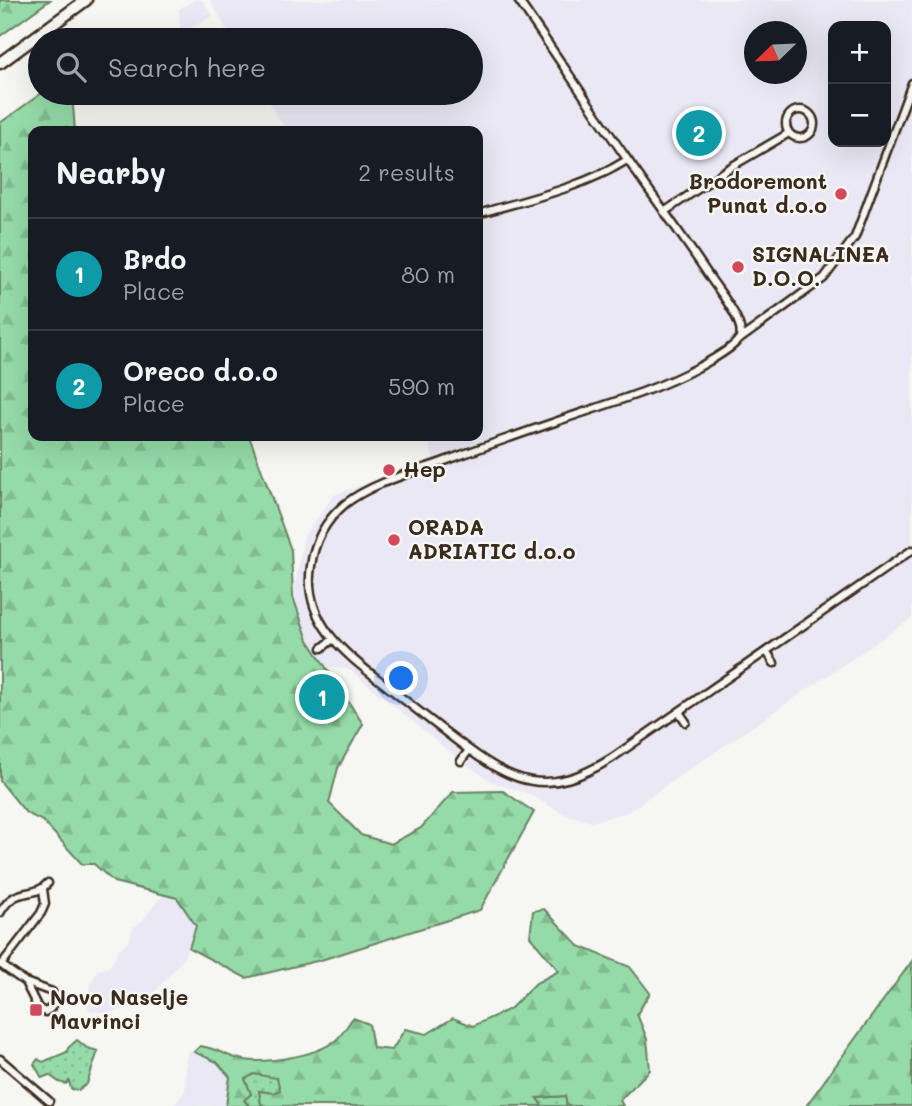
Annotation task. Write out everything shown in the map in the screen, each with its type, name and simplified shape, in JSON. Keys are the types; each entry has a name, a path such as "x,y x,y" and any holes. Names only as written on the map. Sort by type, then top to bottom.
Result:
{"main road":[{"path":"48,28 86,0"},
{"path":"0,63 28,42"}],"street":[{"path":"518,0 737,319 740,334 738,340"},
{"path":"912,83 855,237 824,278 708,362 658,386 417,471 359,495 330,519 318,538 310,574 313,602 324,629 351,659 486,763 509,775 534,782 558,781 597,767 912,550"},
{"path":"802,110 810,114 814,123 809,135 796,138 789,133 786,124 789,115 802,110"},
{"path":"663,212 729,168 789,133"},
{"path":"483,213 580,184 627,160"},
{"path":"322,648 332,640"},
{"path":"767,652 774,663"},
{"path":"679,712 686,722"},
{"path":"461,761 469,750"},
{"path":"0,912 13,896 45,886 45,904 41,913 1,965 25,982 55,995 56,1001 50,1009 46,1012 38,1008 25,982"},
{"path":"0,1059 48,1101"}],"shaded area":[{"path":"194,0 202,0 213,16 190,28 181,28 179,9"},
{"path":"210,0 912,0 912,618 627,812 592,822 564,814 527,793 492,782 461,761 350,670 325,666 308,640 293,597 304,537 334,495 433,458 428,441 483,441 483,126 283,126 271,105 483,105 483,28 226,28"},
{"path":"164,894 177,898 196,926 183,959 157,990 132,1008 108,1013 90,1011 87,1005 90,985 98,970 109,967 120,948 129,941 133,927 141,922"},
{"path":"187,1051 197,1052 217,1062 230,1077 226,1106 174,1106 185,1091"}],"green space":[{"path":"0,0 50,0 0,36"},
{"path":"28,103 73,105 75,126 28,126 28,441 251,441 291,550 293,597 308,640 363,724 338,768 329,803 361,835 391,844 421,828 453,792 503,791 534,812 480,910 321,960 246,978 189,948 196,926 177,898 114,882 94,864 82,864 43,821 26,813 0,781 0,123"},
{"path":"544,909 579,946 630,967 650,993 637,1014 647,1039 650,1070 620,1100 623,1106 567,1106 565,1096 537,1098 542,1106 266,1106 261,1104 259,1091 273,1093 280,1090 277,1078 254,1074 245,1079 251,1094 244,1100 249,1106 226,1106 230,1077 217,1062 194,1052 200,1046 246,1060 288,1058 327,1046 339,1038 353,1018 369,1024 373,1048 392,1050 405,1029 427,1034 453,1018 473,1026 510,1009 536,983 559,971 530,937 533,911"},
{"path":"912,961 912,1106 806,1106"},
{"path":"77,1040 87,1048 98,1051 87,1084 79,1090 71,1089 69,1081 66,1084 59,1082 49,1075 42,1078 34,1064 38,1059 43,1062 67,1052"},
{"path":"254,1074 277,1077 281,1090 273,1093 259,1091 261,1103 266,1106 249,1106 244,1100 251,1094 245,1079"},
{"path":"565,1096 567,1106 542,1106 537,1098"}],"place":[{"name":"Oreco d.o.o","path":"699,133"},
{"name":"Brodoremont Punat d.o.o","path":"841,194"},
{"name":"SIGNALINEA D.O.O.","path":"738,267"},
{"name":"Hep","path":"389,470"},
{"name":"ORADA ADRIATIC d.o.o","path":"394,540"},
{"name":"Brdo","path":"322,697"},
{"name":"Novo Naselje Mavrinci","path":"36,1010"}]}
